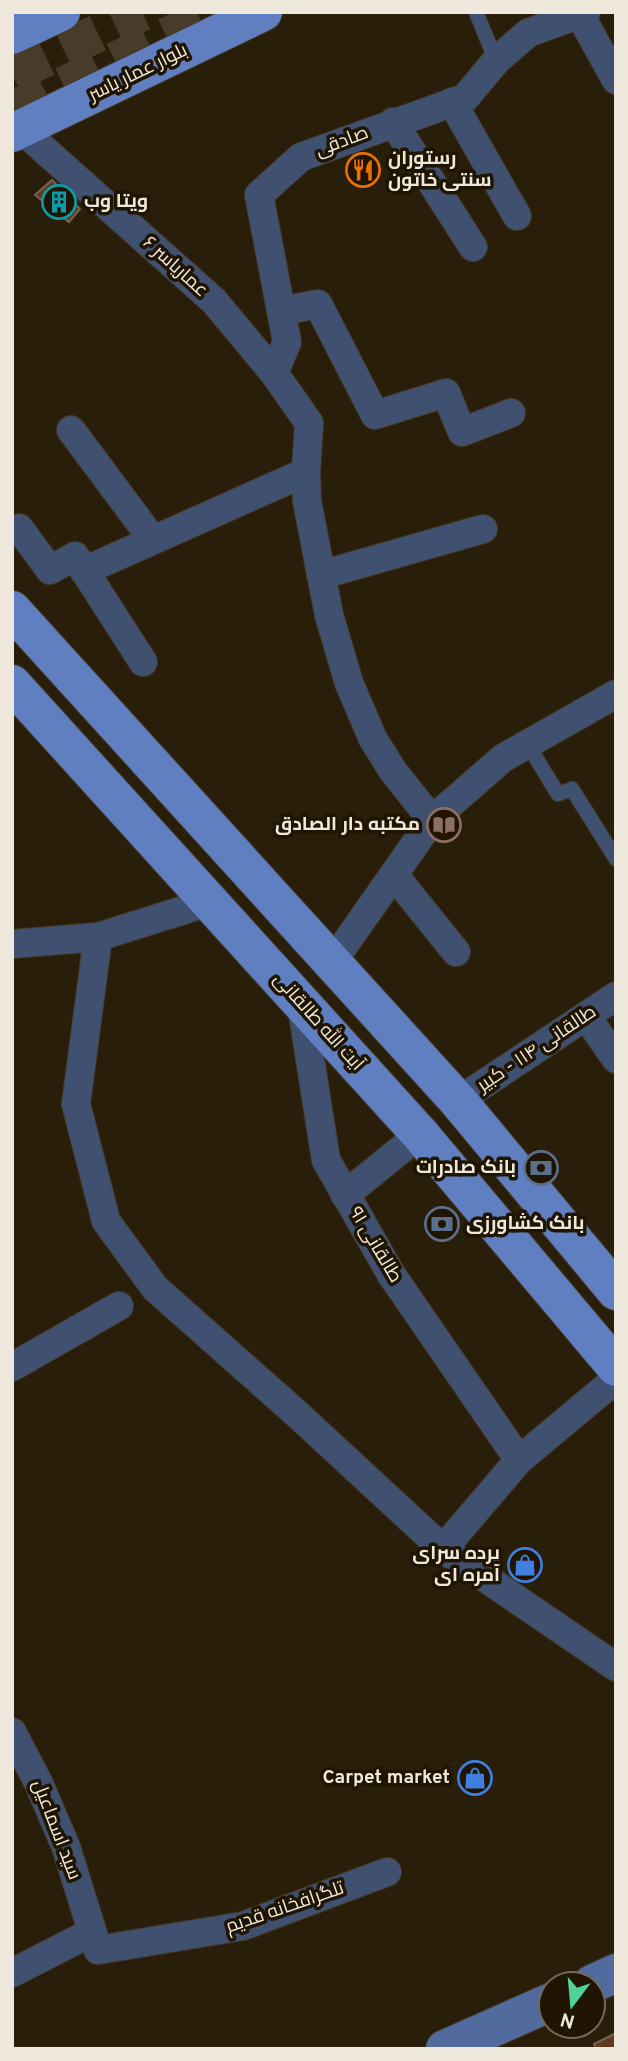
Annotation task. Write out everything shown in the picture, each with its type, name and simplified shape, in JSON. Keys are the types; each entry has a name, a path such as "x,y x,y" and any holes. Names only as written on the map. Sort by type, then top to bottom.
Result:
{"main road":[{"path":"12,35 61,12"},
{"name":"بلوار عمار یاسر","path":"16,131 263,12"},
{"path":"12,610 458,1101 616,1291"},
{"name":"آیت الله طالقانی","path":"12,684 420,1134 616,1367"},
{"path":"495,2040 537,2012"},
{"path":"445,2049 537,2031"}],"street":[{"name":"صادقی","path":"274,373 287,342 259,195 301,157 466,98 496,61 527,33 583,13"},
{"path":"583,13 616,80"},
{"path":"452,102 517,216"},
{"path":"393,122 472,247"},
{"name":"عماریاسر ۶","path":"16,131 214,301 274,373 309,423 306,472"},
{"path":"281,311 318,304 375,415 446,393 461,432 511,412"},
{"path":"71,430 153,540"},
{"path":"85,571 306,472 307,501 329,615 349,683 363,716 393,771 432,820"},
{"path":"19,528 50,570 75,556 143,662"},
{"path":"321,575 483,529"},
{"path":"333,961 432,820 503,758 616,694"},
{"path":"394,875 456,952"},
{"path":"12,944 98,937 209,902"},
{"path":"98,937 76,1104 106,1221 155,1288 443,1549 616,1667"},
{"name":"طالقانی ۱۱۴ - کبیر","path":"458,1101 616,996"},
{"name":"طالقانی ۹۱","path":"302,1002 326,1160 391,1274 519,1460"},
{"path":"586,1016 616,1059"},
{"path":"345,1195 420,1134"},
{"path":"12,1367 119,1306"},
{"path":"443,1549 519,1460 616,1379"},
{"name":"سید اسماعیل","path":"12,1732 39,1784 66,1847 95,1941"},
{"name":"تلگرافخانه قدیم","path":"95,1941 243,1926 387,1872"},
{"path":"12,1973 95,1941"}],"lane":[{"path":"476,12 496,61"},
{"path":"528,745 558,794 572,789 616,859"}],"building":[{"name":"ویتا وب","path":"52,180 80,209 69,222 35,195"},
{"path":"616,2033 616,2049 596,2049 594,2044 607,2040"}],"tunnel":[{"path":"12,74 142,12"},
{"path":"12,110 218,12"}],"place":[{"name":"رستوران سنتی خاتون","path":"363,170"},
{"name":"ویتا وب","path":"59,202"},
{"name":"مکتبه دار الصادق","path":"444,825"},
{"name":"بانک صادرات","path":"541,1168"},
{"name":"بانک کشاورزی","path":"442,1224"},
{"name":"پرده سرای آمره ای","path":"525,1565"},
{"name":"Carpet market","path":"475,1778"}]}
